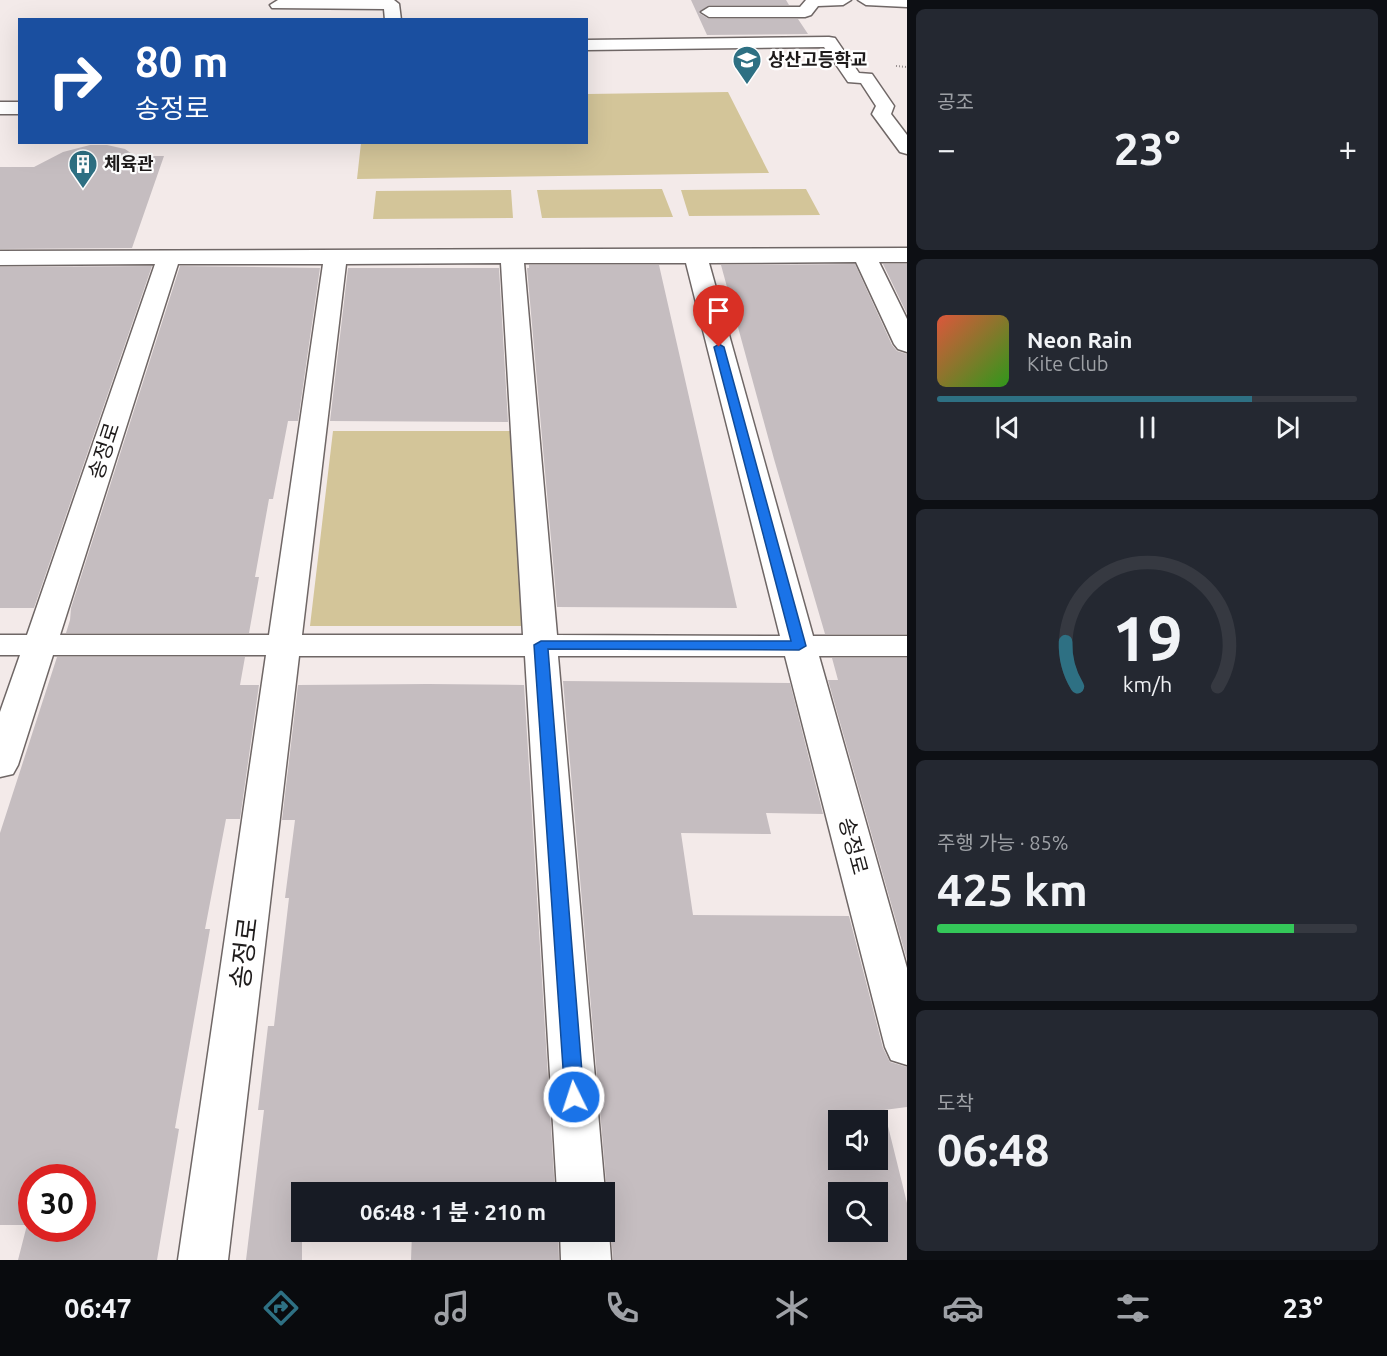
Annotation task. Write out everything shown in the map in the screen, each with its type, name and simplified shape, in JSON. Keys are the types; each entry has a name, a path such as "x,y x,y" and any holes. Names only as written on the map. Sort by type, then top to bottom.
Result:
{"street":[{"path":"805,12 813,1 843,0"},
{"path":"866,0 907,3"},
{"path":"278,4 392,4 393,18"},
{"path":"709,12 805,12 828,30 842,60 854,78 866,78 885,106 881,114 907,148"},
{"path":"588,45 828,30"},
{"path":"818,60 842,60"},
{"path":"0,108 18,108"},
{"name":"송정로","path":"695,255 907,1047"},
{"path":"864,255 907,344"},
{"path":"0,258 907,255"},
{"path":"512,256 580,1182"},
{"name":"송정로","path":"203,1260 335,257"},
{"name":"송정로","path":"0,765 169,258"},
{"path":"0,645 907,646"},
{"path":"585,1242 586,1260"}],"shaded area":[{"path":"728,92 769,173 357,179 361,144 588,144 588,94"},
{"path":"662,189 673,217 542,218 537,190"},
{"path":"806,189 820,215 689,216 681,190"},
{"path":"511,190 513,218 373,219 376,191"},
{"path":"333,431 513,431 524,626 310,626"}],"building":[{"path":"691,0 786,0 789,5 709,5 699,13 709,19 798,19 808,34 707,35"},
{"name":"체육관","path":"90,145 107,145 125,149 135,156 164,156 132,248 0,249 0,167 34,167 63,152"},
{"path":"855,264 892,345 897,351 907,354 907,634 825,634 721,265"},
{"path":"883,264 907,264 907,314"},
{"path":"529,265 659,265 737,608 557,607 527,268"},
{"path":"152,266 34,608 0,608 0,267"},
{"path":"180,266 320,268 298,421 288,421 273,499 269,499 255,577 259,577 249,633 66,633 71,608"},
{"path":"348,268 499,268 508,422 330,421"},
{"path":"57,657 245,657 240,685 259,685 240,819 226,819 205,929 210,929 175,1128 179,1129 157,1260 18,1260 23,1242 96,1242 96,1164 18,1164 18,1225 0,1225 0,833"},
{"path":"832,658 907,658 907,960 828,680 838,680"},
{"path":"563,681 790,683 823,814 766,813 771,834 681,833 693,915 849,916 883,1048 890,1062 907,1067 907,1107 884,1110 828,1110 828,1170 888,1170 888,1126 907,1203 907,1260 613,1260 615,1182 606,1182"},
{"path":"298,685 524,685 554,1182 291,1182 291,1242 302,1242 302,1260 246,1260 264,1110 258,1110 268,1026 274,1026 289,898 285,898 295,820 282,820"},
{"path":"412,1242 558,1242 559,1260 411,1260"}],"place":[{"name":"상산고등학교","path":"747,86"},
{"name":"체육관","path":"83,190"}],"route":[{"path":"574,1097 541,645 799,646 719,347"}]}
